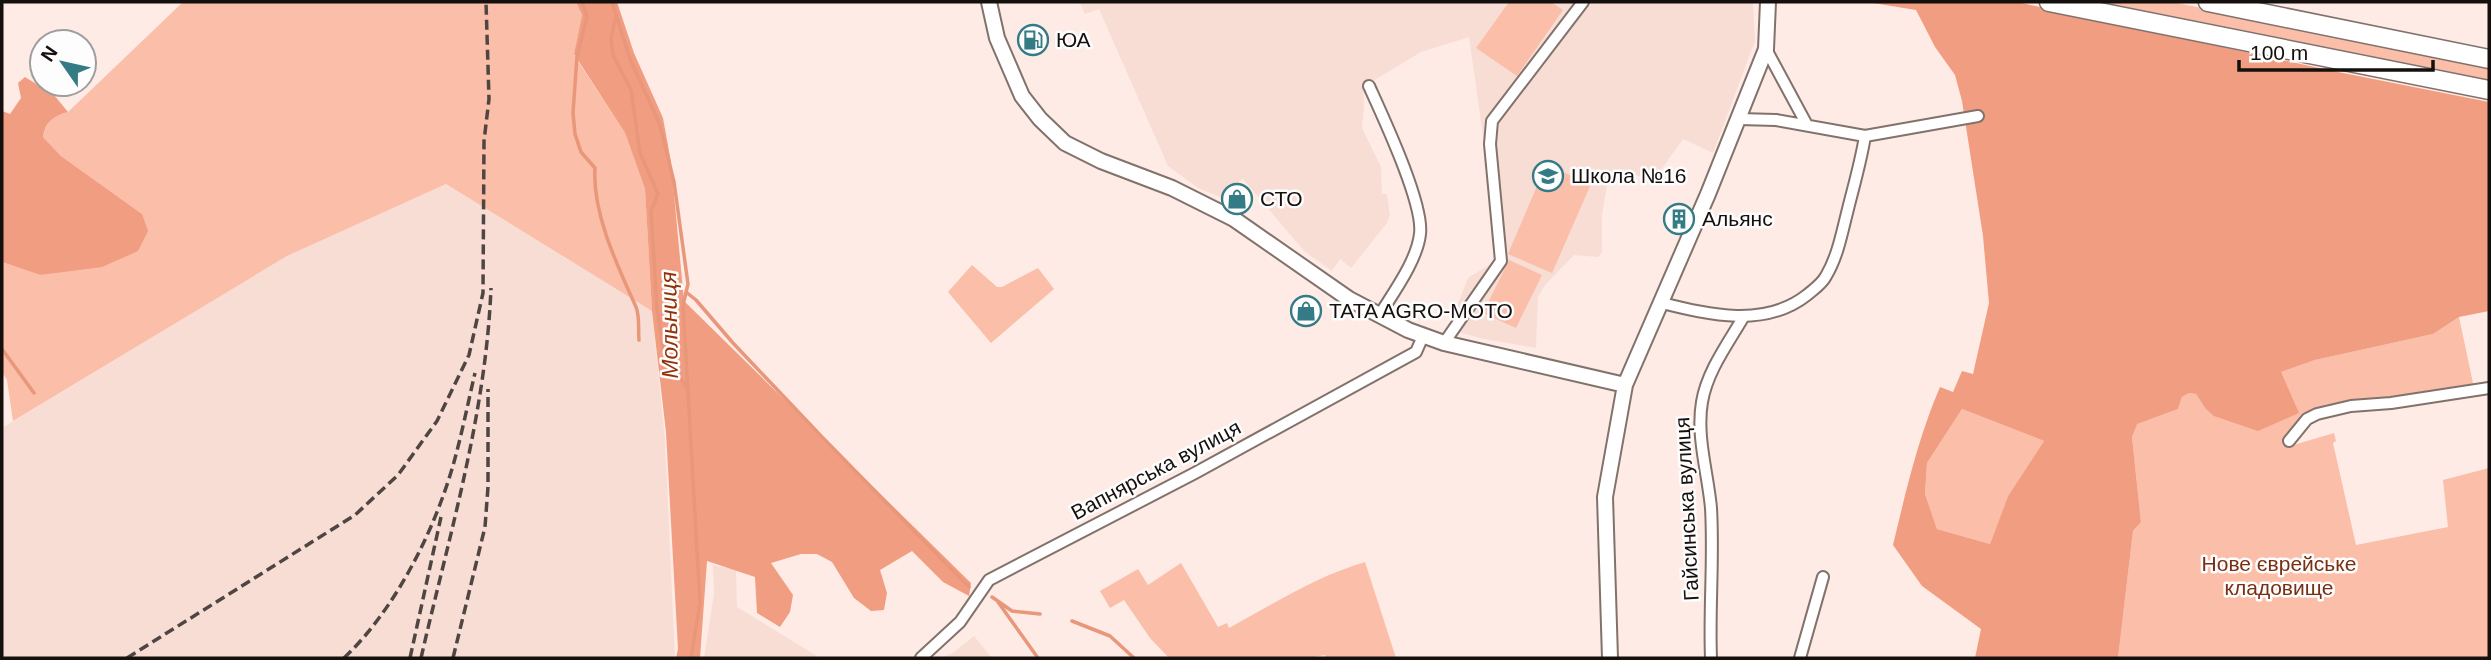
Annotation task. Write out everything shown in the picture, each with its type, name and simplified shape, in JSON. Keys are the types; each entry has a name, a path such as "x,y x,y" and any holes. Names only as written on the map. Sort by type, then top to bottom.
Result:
{"main road":[{"path":"2049,2 2489,90"},
{"path":"2208,2 2489,59"}],"street":[{"path":"989,2 997,38 1021,96 1065,143 1101,161 1172,188 1234,219 1304,269 1379,316 1423,336 1625,385"},
{"path":"1444,343 1501,261 1490,144 1492,121 1583,2"},
{"path":"1610,658 1605,497 1625,385 1739,119 1766,48 1768,2"},
{"path":"1766,48 1807,125"},
{"path":"1369,86 1397,150 1419,214 1421,232 1405,272 1379,316"},
{"path":"1739,119 1776,120 1865,136 1978,116"},
{"path":"1662,303 1699,313 1744,316 1784,309 1795,304 1826,278 1838,247 1865,136"},
{"name":"Гайсинська вулиця","path":"1711,658 1713,558 1701,403 1707,381 1744,316"},
{"name":"Вапнярська вулиця","path":"920,658 960,622 989,580 1416,352 1423,336"},
{"path":"2289,440 2307,419 2316,414 2351,406 2391,403 2489,388"},
{"path":"1800,658 1823,577"}],"shaded area":[{"path":"576,2 617,2 634,53 663,118 671,162 684,301 971,583 969,596 943,582 912,551 880,570 887,593 884,610 871,611 854,598 832,562 817,554 801,554 771,563 793,595 790,612 780,627 757,613 755,577 707,561 700,658 676,658 678,649 666,432 652,311 645,189 625,133 574,54 582,15"},
{"path":"1079,2 1753,2 1755,41 1713,153 1683,139 1654,180 1615,170 1609,173 1602,215 1602,252 1598,257 1574,255 1545,285 1538,297 1536,348 1484,339 1448,329 1468,278 1497,260 1493,207 1469,37 1421,52 1363,87 1362,128 1381,167 1382,194 1387,194 1390,215 1387,223 1351,268 1340,259 1332,271 1304,251 1243,179 1238,182 1241,186 1225,199 1198,188 1168,166 1099,9 1085,14"},
{"path":"1867,2 2017,2 2489,102 2489,311 2459,317 2433,334 2315,360 2281,372 2299,413 2258,431 2214,416 2196,394 2189,393 2182,397 2178,409 2137,424 2132,437 2141,522 2133,531 2118,658 1975,658 1981,629 1922,586 1893,545 1913,465 1932,406 1940,387 1953,392 1962,371 1973,374 1989,303 1983,236 1962,101 1955,75 1935,47 1916,10","holes":["1962,409 2044,441 2008,496 1990,544 1937,529 1925,494 1927,463"]},
{"path":"25,77 28,79 28,98 56,98 68,112 51,120 43,137 61,156 142,214 148,231 138,251 102,267 40,275 2,262 2,111 10,114 21,98 18,83"},
{"path":"446,184 652,311 665,439 675,658 2,658 2,428 287,256"},
{"path":"713,565 736,570 737,607 820,658 704,658 714,594"},
{"path":"974,636 992,658 942,658 954,652"}],"green space":[{"path":"183,2 576,2 582,15 574,55 625,133 645,189 652,311 446,184 287,256 13,421 7,380 2,372 2,262 40,275 68,270 142,214 61,156 43,137 48,123 54,117 68,112 83,98 98,98 98,83"},
{"path":"1509,2 1551,2 1563,10 1517,76 1476,48"},
{"path":"2095,2 2172,2 2489,66 2489,82"},
{"path":"1546,165 1591,184 1552,273 1508,254"},
{"path":"1509,260 1542,275 1516,328 1483,313"},
{"path":"972,265 997,287 1002,287 1038,268 1054,289 991,343 948,292"},
{"name":"Нове єврейське кладовище","path":"2459,317 2474,388 2316,410 2290,446 2334,433 2336,441 2333,443 2356,545 2448,527 2443,480 2489,468 2489,658 2118,658 2133,531 2141,522 2132,437 2136,424 2178,409 2182,397 2189,393 2196,394 2205,408 2281,372 2315,360 2433,334"},
{"path":"1962,409 2044,441 2008,496 1990,544 1937,529 1925,494 1927,463"},
{"path":"1365,562 1396,658 1326,658 1325,655 1309,658 1169,658 1150,638 1124,600 1110,608 1100,591 1138,569 1148,585 1181,563 1218,627 1227,623 1229,628 1312,583"}],"waterway":[{"path":"582,2 587,17 577,56 573,113 575,134 581,152 595,168 595,185 602,221 637,311 639,340"},
{"name":"Мольниця","path":"612,2 630,59 660,125 674,182 688,284 683,305 700,603 691,658"},
{"path":"616,16 611,38 613,55 631,90 640,153 658,194 651,211 657,308 664,354 687,388"},
{"path":"686,292 823,438 969,587"},
{"path":"2,349 34,393"},
{"path":"992,597 1012,611 1040,614"},
{"path":"998,602 1038,658"},
{"path":"1072,621 1110,636 1134,658"}],"railway":[{"path":"127,658 355,515 398,475 437,421 469,355 483,293 484,141 489,99 486,2"},
{"path":"421,658 474,428 488,335 491,288"},
{"path":"344,658 363,639 396,593 436,515 454,462 475,373"},
{"path":"453,658 485,527 488,487 488,389"},
{"path":"410,658 441,517"}],"place":[{"name":"ЮА","path":"1033,40"},
{"name":"Школа №16","path":"1548,176"},
{"name":"СТО","path":"1237,199"},
{"name":"Альянс","path":"1679,219"},
{"name":"TATA AGRO-MOTO","path":"1306,311"}]}
